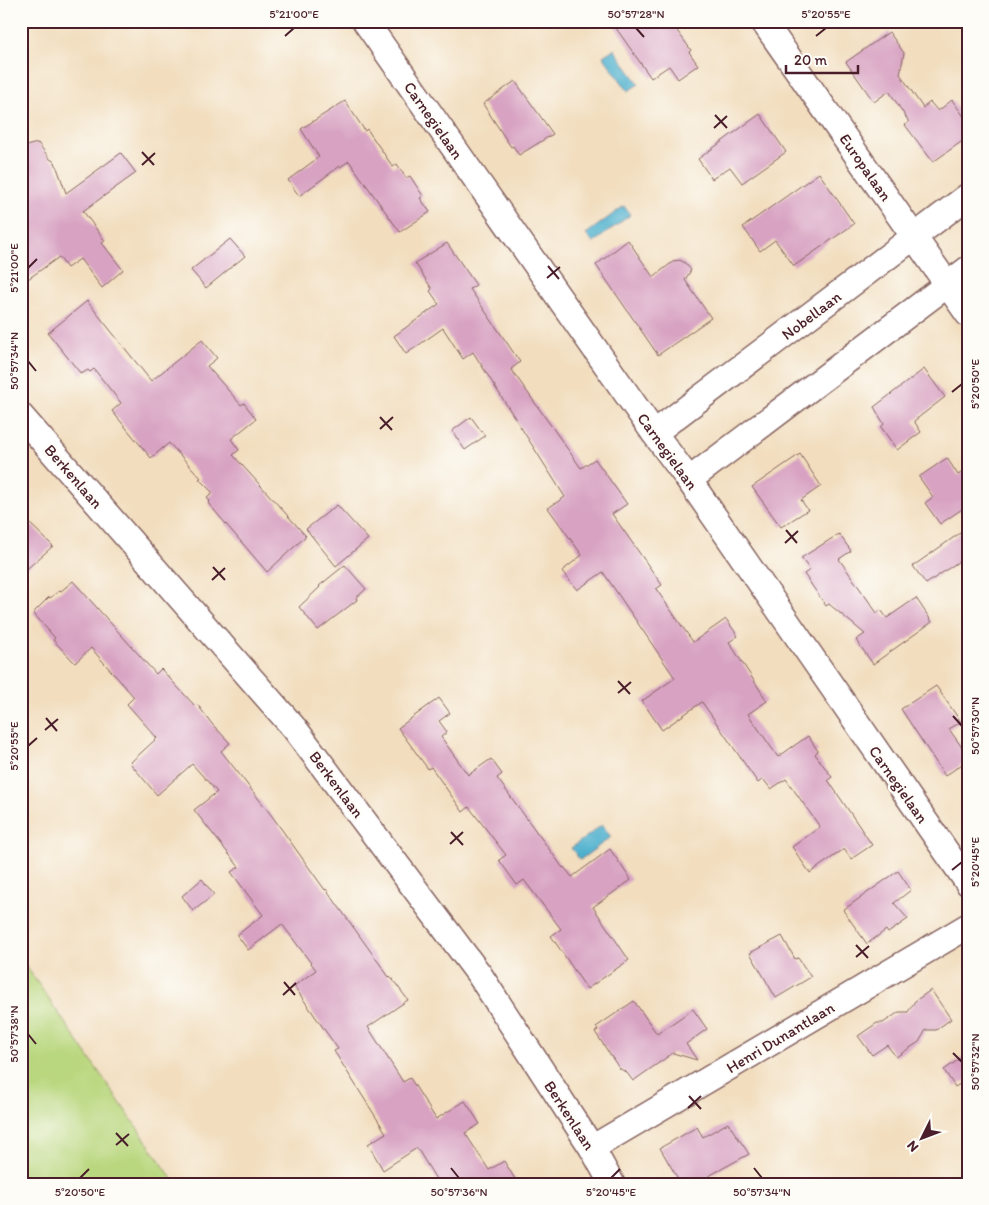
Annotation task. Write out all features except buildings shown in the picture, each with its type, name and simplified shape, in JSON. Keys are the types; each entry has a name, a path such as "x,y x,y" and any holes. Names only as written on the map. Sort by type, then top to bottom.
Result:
{"street":[{"name":"Carnegielaan","path":"365,21 689,480 968,883"},
{"name":"Europalaan","path":"763,21 968,314"},
{"name":"Nobellaan","path":"654,433 968,196"},
{"path":"689,480 968,269"},
{"name":"Berkenlaan","path":"21,416 295,729 480,974 592,1148 612,1184"},
{"name":"Henri Dunantlaan","path":"592,1148 968,926"}],"green space":[{"path":"21,959 28,969 176,1184 21,1184"}],"water":[{"path":"614,49 639,84 628,91 603,56"},
{"path":"624,206 630,215 593,243 586,234"},
{"path":"602,825 611,837 580,860 571,848"}]}
